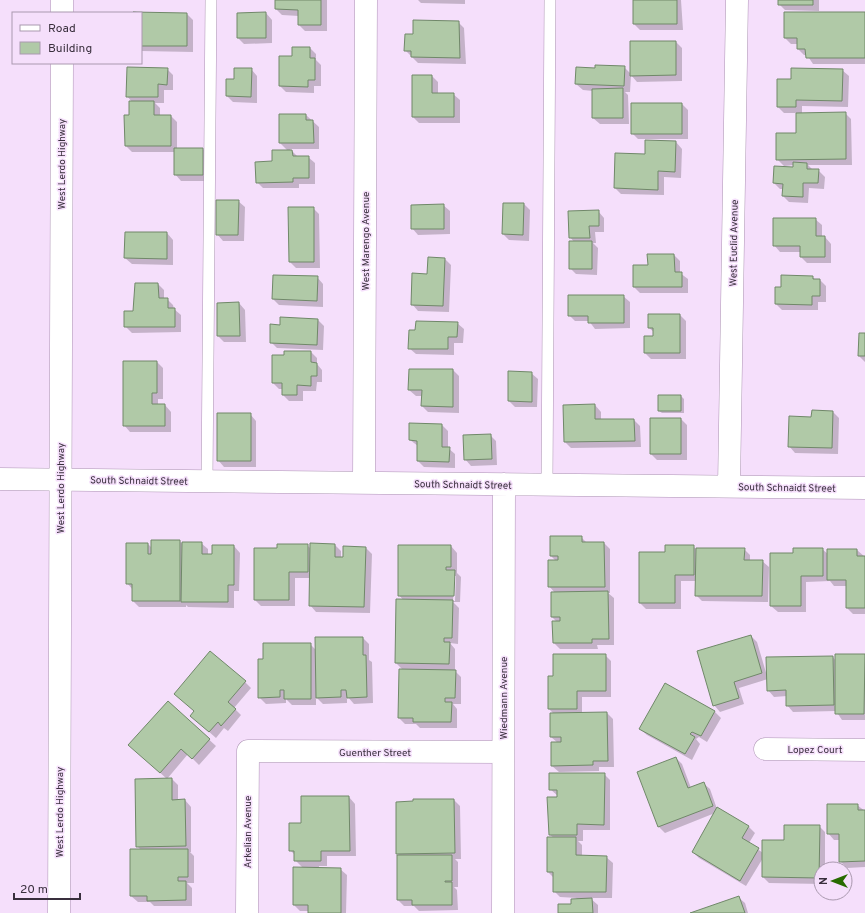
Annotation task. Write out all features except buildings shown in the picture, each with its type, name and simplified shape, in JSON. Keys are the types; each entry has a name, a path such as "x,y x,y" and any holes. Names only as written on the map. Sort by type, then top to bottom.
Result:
{"street":[{"path":"62,0 62,12"},
{"name":"West Marengo Avenue","path":"364,483 366,0"},
{"name":"West Euclid Avenue","path":"729,486 737,0"},
{"name":"West Lerdo Highway","path":"59,913 62,64"},
{"name":"South Schnaidt Street","path":"0,479 865,488"},
{"name":"Wiedmann Avenue","path":"502,913 504,484"},
{"name":"Lopez Court","path":"765,749 865,750"},
{"name":"Guenther Street","path":"248,751 503,752"},
{"name":"Arkelian Avenue","path":"247,913 248,751"}],"lane":[{"path":"207,481 211,0"},
{"path":"547,484 550,0"}]}
